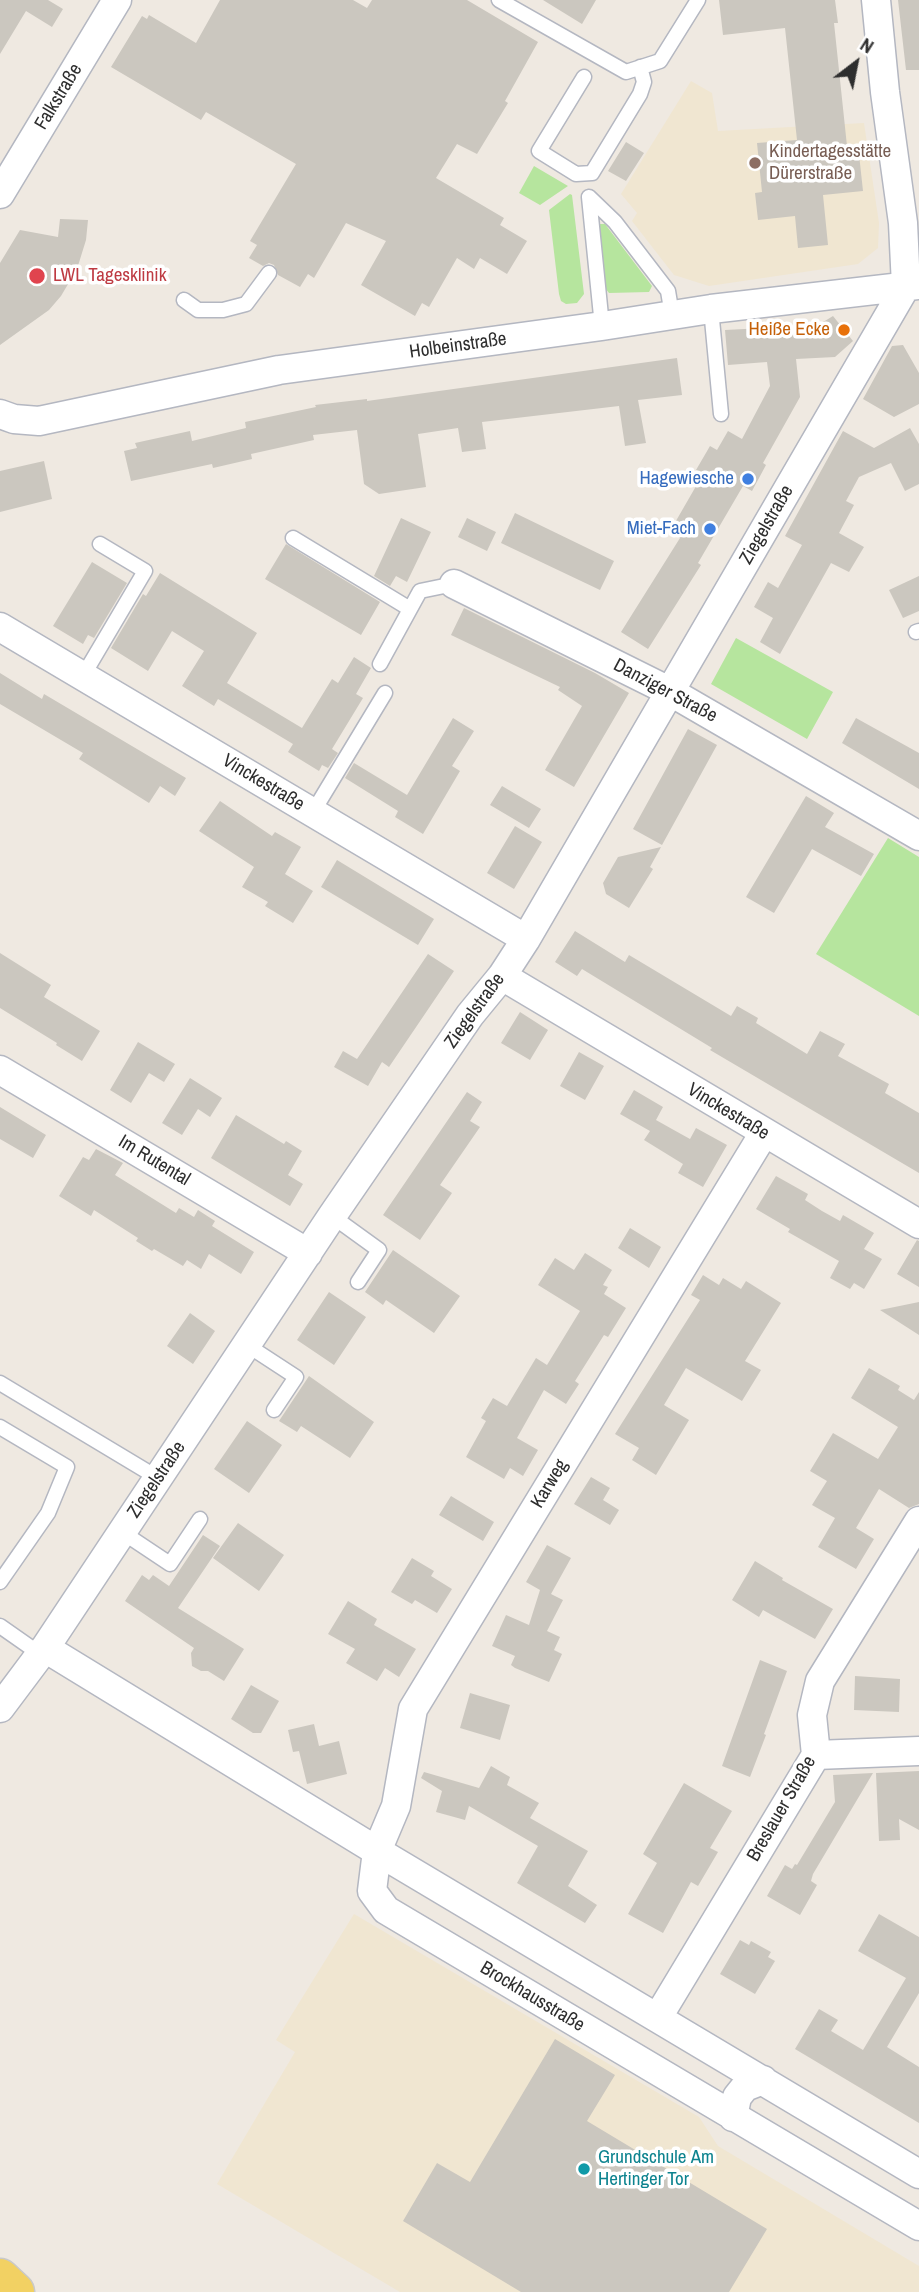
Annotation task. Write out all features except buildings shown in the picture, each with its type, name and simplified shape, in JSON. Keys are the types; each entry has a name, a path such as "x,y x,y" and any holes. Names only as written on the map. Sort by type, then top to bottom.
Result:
{"main road":[{"path":"0,2278 15,2292"}],"street":[{"name":"Falkstraße","path":"0,194 117,0"},
{"path":"876,0 885,92 913,285"},
{"name":"Holbeinstraße","path":"0,414 15,419 39,421 279,370 602,326 671,314 913,285"},
{"name":"Ziegelstraße","path":"0,1708 42,1651 332,1216 470,1015 502,976 526,939 670,691 913,285"},
{"name":"Danziger Straße","path":"454,584 670,691 919,836"},
{"name":"Vinckestraße","path":"0,627 526,939"},
{"name":"Vinckestraße","path":"502,976 919,1224"},
{"name":"Im Rutental","path":"0,1070 308,1253"},
{"name":"Karweg","path":"377,1851 396,1806 413,1709 764,1133"},
{"name":"Breslauer Straße","path":"658,2017 816,1755 812,1715 820,1681 919,1521"},
{"path":"42,1651 919,2174"},
{"path":"816,1755 919,1751"},
{"name":"Brockhausstraße","path":"377,1851 372,1891 386,1910 919,2226"},
{"path":"733,2117 737,2097 745,2087 763,2080"}],"lane":[{"path":"499,0 626,72 660,61 698,0"},
{"path":"584,77 539,152 576,174 592,173 640,94 644,82 640,67"},
{"path":"602,326 589,197 615,222 668,291 671,314"},
{"path":"184,300 198,310 223,310 246,304 269,273"},
{"path":"711,309 721,414"},
{"path":"293,538 410,609"},
{"path":"83,676 145,571 100,544"},
{"name":"Danziger Straße","path":"380,664 420,591 454,584"},
{"path":"313,812 385,693"},
{"path":"332,1216 380,1250 358,1282"},
{"path":"247,1345 296,1377 274,1410"},
{"path":"0,1383 158,1478"},
{"path":"0,1426 67,1467 48,1513 0,1582"},
{"path":"122,1532 170,1564 200,1519"},
{"path":"0,1626 42,1651"}],"shaded area":[{"name":"Kindertagesstätte Dürerstraße","path":"691,81 712,93 718,131 864,123 879,223 878,248 858,264 709,286 674,275 632,221 637,213 621,194"},
{"path":"354,1914 699,2117 718,2146 919,2266 919,2292 400,2292 217,2184 295,2052 276,2040"}],"green space":[{"path":"534,166 568,186 540,205 519,193"},
{"path":"570,194 584,294 577,303 566,304 561,301 559,294 549,210"},
{"path":"599,224 605,224 652,286 649,292 609,293 605,288"},
{"path":"736,638 833,692 807,739 711,684"},
{"path":"888,838 919,857 919,1016 816,954"}],"place":[{"name":"Kindertagesstätte Dürerstraße","path":"755,163"},
{"name":"LWL Tagesklinik","path":"37,276"},
{"name":"Heiße Ecke","path":"844,330"},
{"name":"Hagewiesche","path":"748,479"},
{"name":"Miet-Fach","path":"710,529"},
{"name":"Grundschule Am Hertinger Tor","path":"584,2169"}]}
